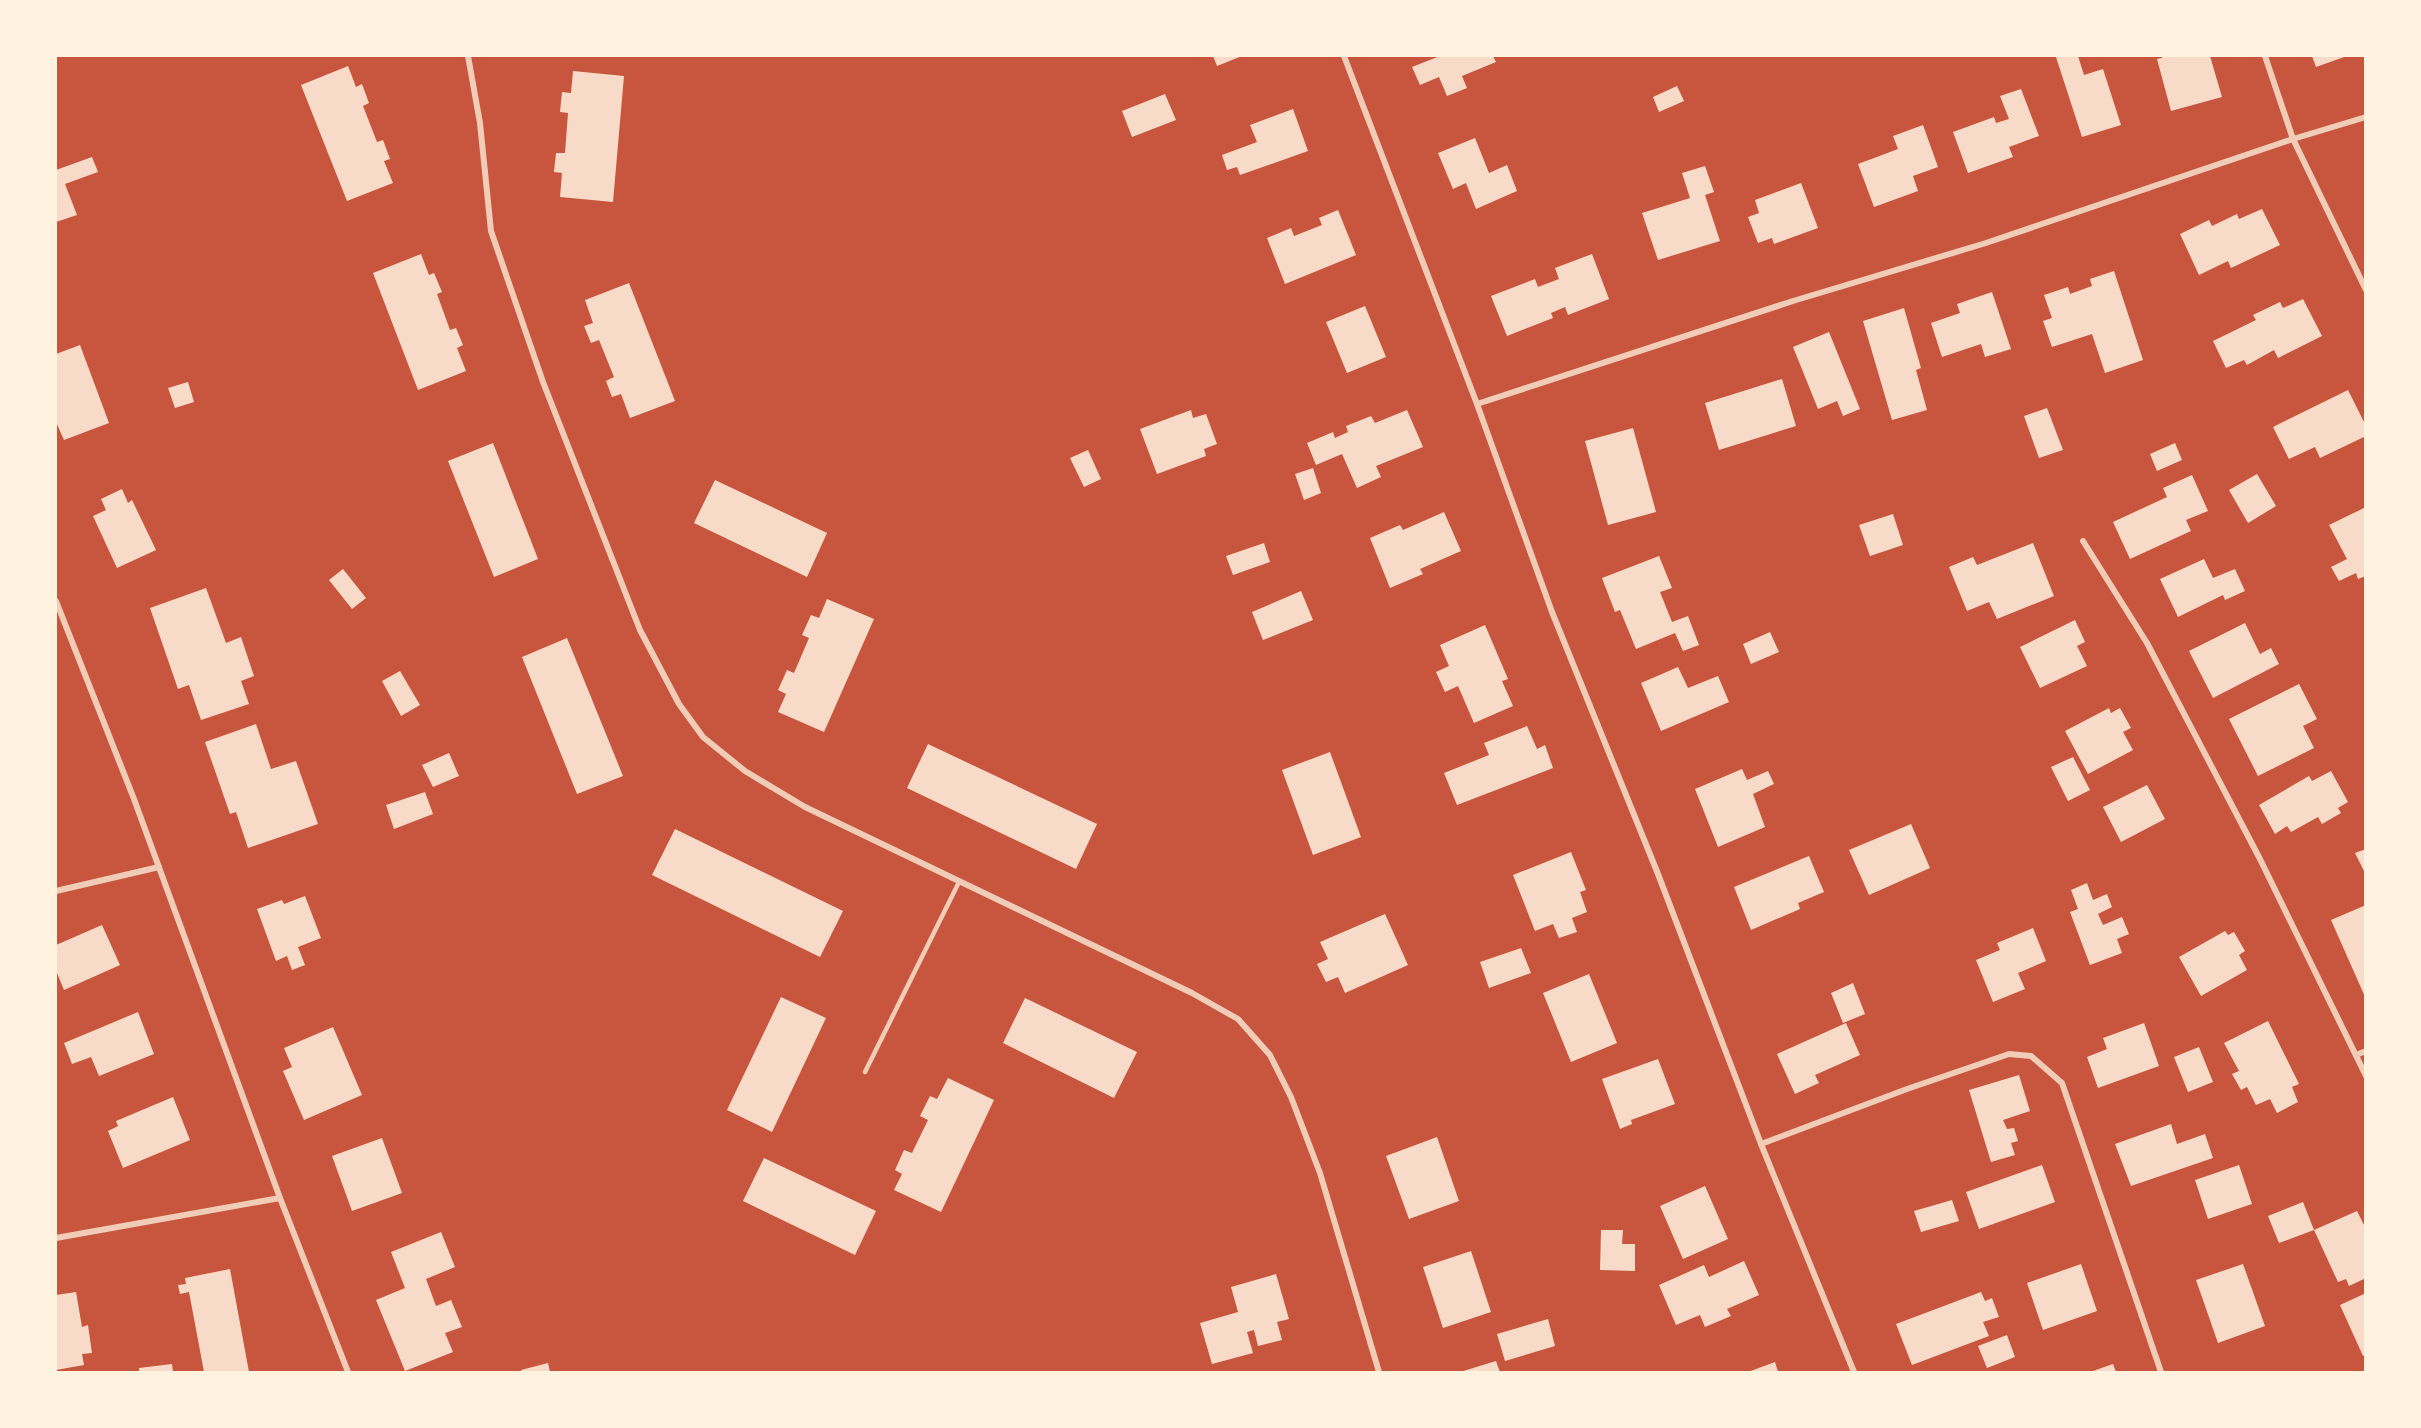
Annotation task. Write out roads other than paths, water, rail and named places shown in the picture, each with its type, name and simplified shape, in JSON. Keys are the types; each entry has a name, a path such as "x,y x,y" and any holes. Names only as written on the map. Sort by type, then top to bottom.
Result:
{"street":[{"path":"468,56 480,123 491,231 543,382 640,630 679,704 703,737 745,771 805,807 1192,993 1238,1019 1267,1051 1291,1097 1320,1173 1379,1372"},
{"path":"1344,56 1477,404 1552,612 1658,874 1761,1144 1854,1372"},
{"path":"2265,56 2293,139 2366,290"},
{"path":"1477,404 1770,308 1986,243 2293,139 2366,117"},
{"path":"2083,541 2152,653 2260,860 2366,1076"},
{"path":"56,601 159,867 280,1198 348,1372"},
{"path":"56,891 159,867"},
{"path":"2356,1055 2366,1051"},
{"path":"1761,1144 2008,1054 2031,1056 2062,1083 2161,1372"},
{"path":"56,1238 280,1198"}],"lane":[{"path":"866,1072 960,882"}]}
